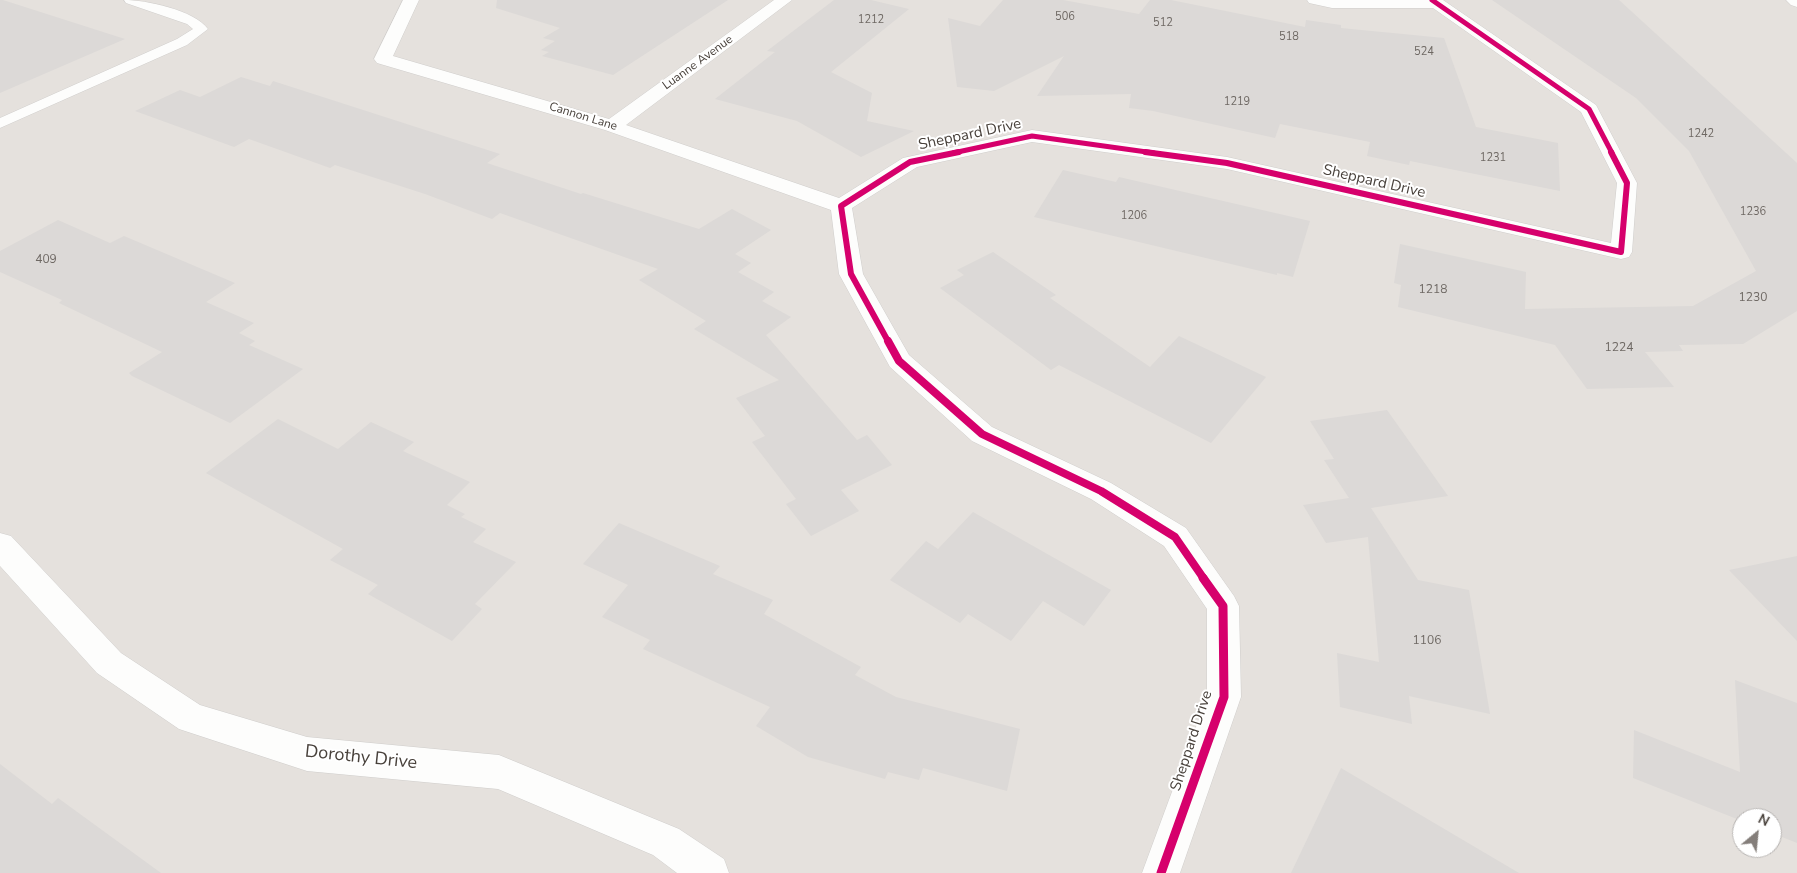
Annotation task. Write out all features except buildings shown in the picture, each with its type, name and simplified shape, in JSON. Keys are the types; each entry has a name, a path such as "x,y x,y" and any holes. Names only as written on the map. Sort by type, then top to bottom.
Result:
{"street":[{"name":"Cannon Lane","path":"411,0 383,59 612,126 841,206"},
{"name":"Luanne Avenue","path":"612,126 784,0"},
{"path":"1315,0 1332,3 1434,1"},
{"name":"Sheppard Drive","path":"1161,873 1224,697 1223,606 1175,537 1101,491 982,434 899,361 851,274 841,206 910,162 1032,136 1227,163 1621,252 1627,184 1589,109 1434,1"},
{"name":"Dorothy Drive","path":"0,545 108,663 191,718 307,754 499,772 666,842 710,873"}],"lane":[{"path":"0,124 182,42 201,29 192,21 130,0"}],"shaded area":[{"path":"0,0 1797,0 1797,873 0,873"}],"cycle path":[{"path":"1161,873 1224,697 1223,606 1175,537 1101,491 982,434 899,361 851,274 841,206 910,162 1032,136 1227,163 1621,252 1627,183 1589,109 1432,0"}]}
